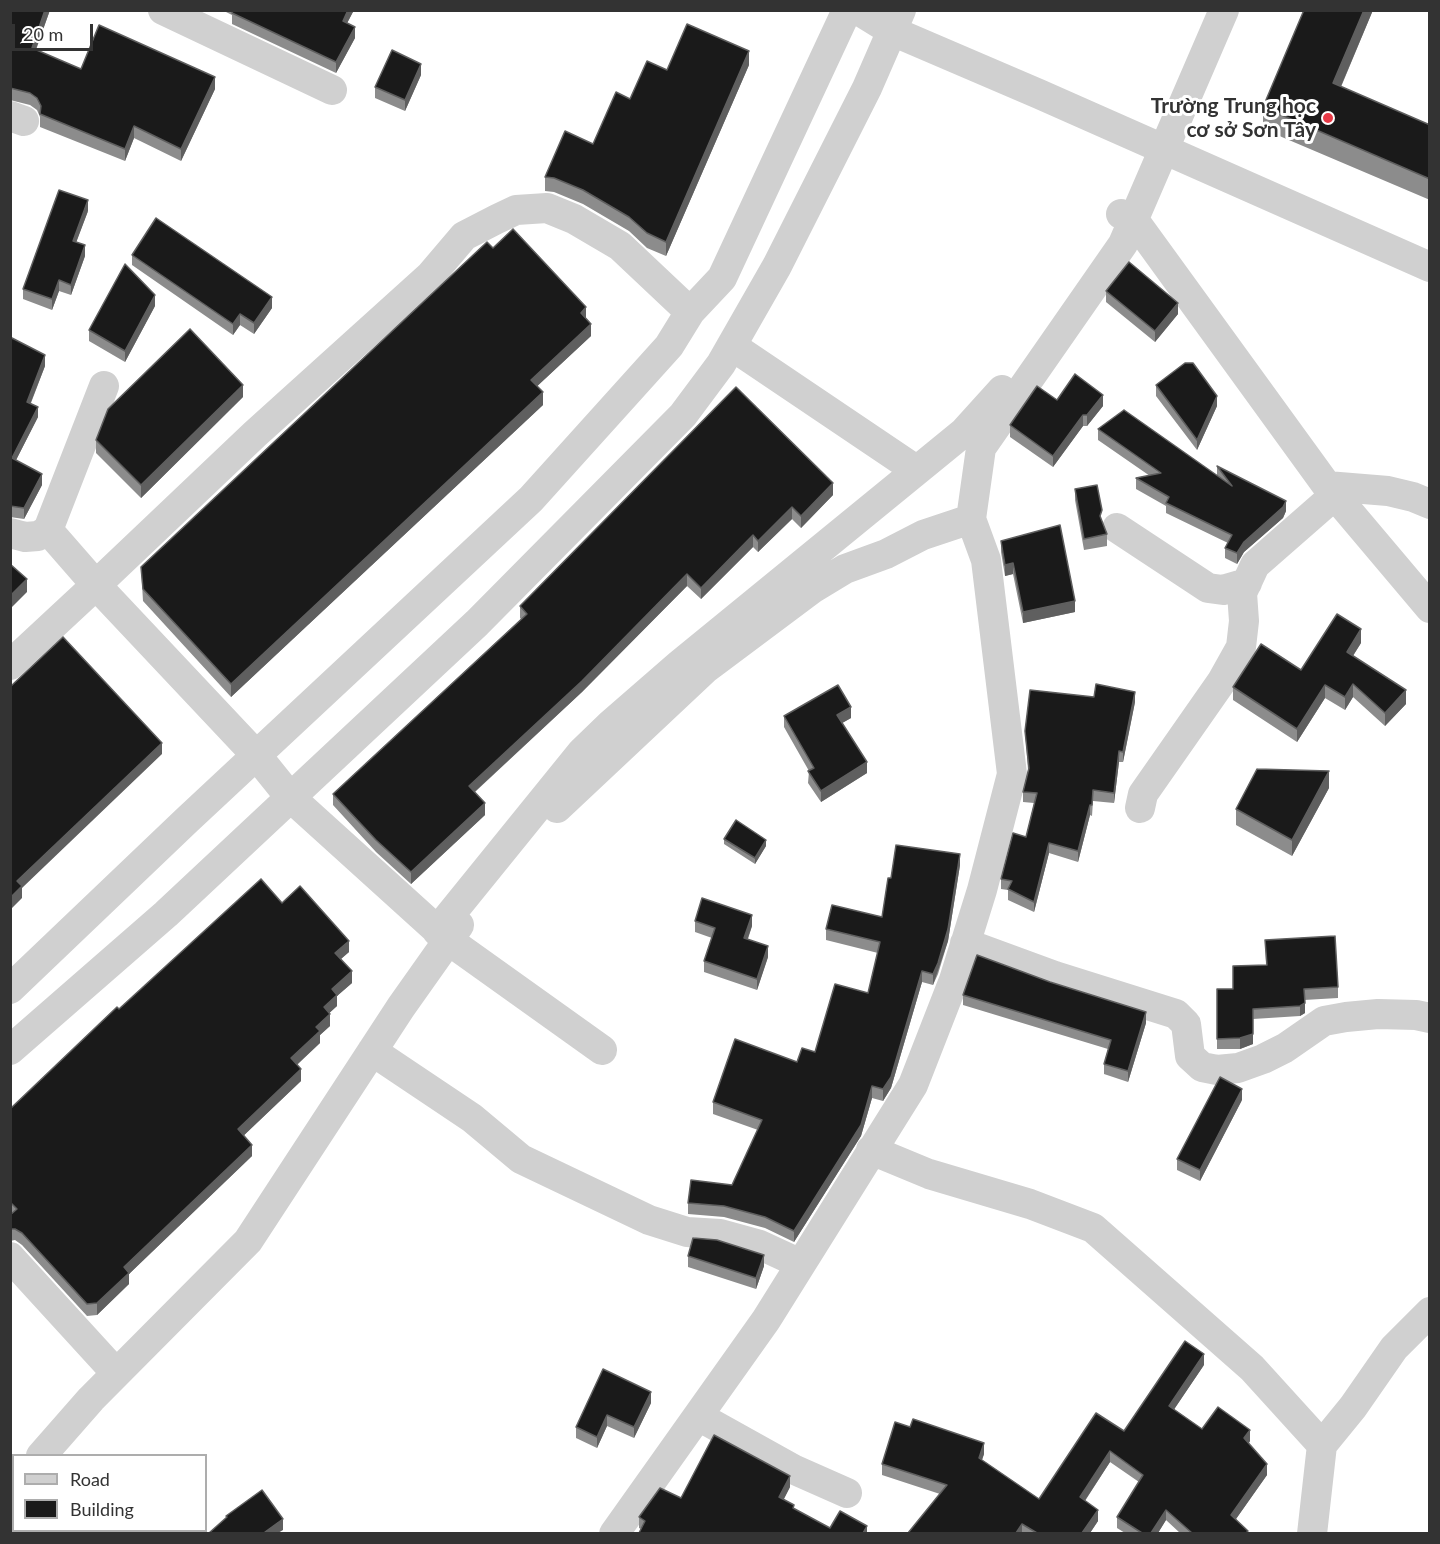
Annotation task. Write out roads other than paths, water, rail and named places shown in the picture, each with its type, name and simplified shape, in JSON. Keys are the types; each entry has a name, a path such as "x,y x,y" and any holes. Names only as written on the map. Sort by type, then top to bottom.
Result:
{"street":[{"path":"163,10 332,90"},
{"path":"10,989 531,499 669,346 690,312 722,278 847,10"},
{"path":"858,10 897,21 1039,94 1430,267"},
{"path":"614,1533 766,1320 912,1085 954,980 982,890 1012,774 986,560 970,519 981,448 1123,244 1224,10"},
{"path":"10,1050 166,914 477,623 683,415 721,364 777,266 867,88 897,21"},
{"path":"10,665 255,434 430,276 464,236 516,210 547,208 574,219 620,246 690,312"},
{"path":"42,1454 116,1373 248,1241 372,1051 443,936 582,752 680,664 964,432 1045,336 1090,269 1121,213 1134,220 1331,491 1430,608"},
{"path":"732,346 916,470"},
{"path":"10,533 25,537 38,536 48,530 104,387"},
{"path":"1140,808 1143,794 1222,681 1241,647 1244,621 1242,593 1256,565 1331,491 1388,491 1430,504"},
{"path":"443,936 491,879 545,821 705,669 812,589 845,569 886,554 923,535 970,519"},
{"path":"1117,528 1208,588 1222,590 1247,583"},
{"path":"48,530 96,585 257,756 290,797 443,936 602,1050"},
{"path":"965,943 1055,976 1176,1014 1185,1024 1190,1056 1202,1067 1217,1070 1238,1068 1263,1059 1285,1048 1324,1022 1377,1014 1416,1015 1430,1018"},
{"path":"372,1051 472,1118 521,1159 649,1220 687,1232 720,1234 760,1245 801,1264"},
{"path":"872,1150 928,1174 1030,1203 1093,1228 1252,1368 1322,1445"},
{"path":"10,1257 116,1373"},
{"path":"1312,1533 1322,1445 1353,1407 1394,1348 1430,1312"},
{"path":"698,1416 795,1470 847,1493"}],"place":[{"name":"Trường Trung học cơ sở Sơn Tây","path":"1328,118"}]}
